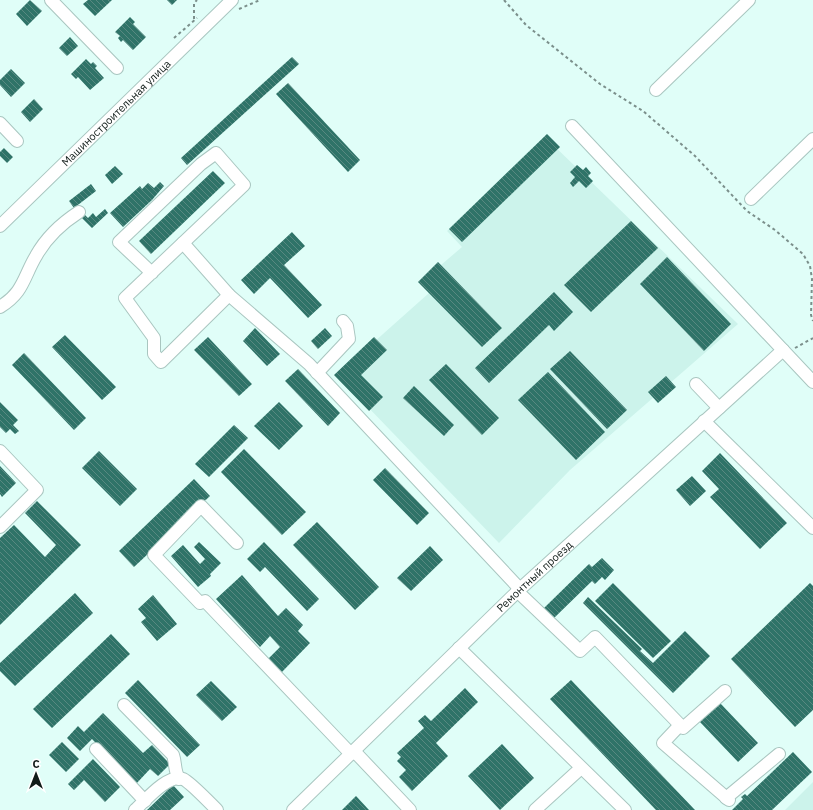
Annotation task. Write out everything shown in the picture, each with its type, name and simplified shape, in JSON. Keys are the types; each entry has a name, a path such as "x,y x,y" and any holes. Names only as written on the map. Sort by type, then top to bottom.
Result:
{"street":[{"path":"51,0 117,68"},
{"name":"Машиностроительная улица","path":"0,226 232,0"},
{"path":"656,90 749,0"},
{"path":"0,123 17,141"},
{"path":"572,126 813,382"},
{"path":"751,199 813,139"},
{"path":"152,272 119,242 201,164 216,153 244,185 125,298 154,338 154,354 161,362 229,295"},
{"path":"0,307 21,290 37,255 63,222 79,212"},
{"path":"182,243 229,295 318,373 518,590 580,651 596,637 683,728 725,691"},
{"path":"318,373 349,339 347,326 343,321"},
{"name":"Ремонтный проезд","path":"293,810 518,590 783,350"},
{"path":"696,384 719,408"},
{"path":"704,421 813,528"},
{"path":"0,451 37,490 0,527"},
{"path":"237,543 201,506 154,555 200,603 205,601 410,810"},
{"path":"458,648 625,810"},
{"path":"124,706 173,755 175,760 175,772 179,778"},
{"path":"680,725 664,743 727,799 779,754"},
{"path":"96,749 145,801"},
{"path":"536,810 581,768"},
{"path":"135,810 164,783 174,778 179,778 183,779 217,810"}],"path":[{"path":"194,19 194,3 198,0"},
{"path":"504,0 526,25 600,84 649,116 695,156 747,211 775,230 803,254 810,266 812,279 811,315 813,320"},
{"path":"783,350 799,348 813,338"}],"shaded area":[{"path":"547,139 738,324 570,470 499,543 337,375 429,293 420,283 462,247 447,231"},
{"path":"813,782 813,810 785,810"}],"building":[{"path":"30,0 42,11 27,26 16,14"},
{"path":"88,0 112,0 95,16 83,4"},
{"path":"167,0 177,0 172,5"},
{"path":"130,17 135,22 133,24 146,37 133,50 123,40 121,42 118,38 120,36 115,32"},
{"path":"70,37 78,46 67,56 59,48"},
{"path":"292,57 299,64 187,165 181,158"},
{"path":"86,59 91,64 93,62 97,66 95,68 104,78 90,90 78,77 76,79 71,74"},
{"path":"11,69 25,83 11,97 0,85 0,80"},
{"path":"288,83 360,160 348,172 276,94"},
{"path":"34,99 43,109 30,122 21,112"},
{"path":"547,134 560,147 462,242 449,229"},
{"path":"4,148 13,157 7,163 0,156 0,152"},
{"path":"577,165 583,170 586,167 591,173 588,176 593,181 586,188 579,181 573,187 570,183 575,177 570,172"},
{"path":"115,166 123,174 112,184 105,175"},
{"path":"213,171 225,183 151,254 139,241"},
{"path":"160,182 164,186 152,200 123,227 110,213 140,186 142,189 148,183 154,188"},
{"path":"91,184 96,191 74,208 69,201"},
{"path":"105,209 108,213 92,228 82,218 85,215 88,218 93,213 96,217"},
{"path":"631,221 658,248 591,312 564,285"},
{"path":"292,232 305,246 284,265 322,305 308,318 270,278 254,294 241,280"},
{"path":"667,257 731,324 704,351 640,284"},
{"path":"438,262 502,328 482,347 418,282"},
{"path":"554,292 573,312 554,331 549,325 489,383 475,368"},
{"path":"255,328 280,354 267,366 243,341"},
{"path":"325,328 332,336 318,349 311,341"},
{"path":"65,335 116,387 102,400 52,347"},
{"path":"208,337 252,384 239,396 194,350"},
{"path":"374,337 387,350 361,375 383,397 369,411 334,375"},
{"path":"570,351 627,410 607,429 550,369"},
{"path":"24,353 86,418 74,430 12,365"},
{"path":"446,364 499,418 482,435 429,380"},
{"path":"298,369 340,413 328,426 285,381"},
{"path":"548,372 605,432 576,460 518,400"},
{"path":"666,376 676,387 658,403 648,392"},
{"path":"414,386 454,425 444,436 403,398"},
{"path":"0,402 18,420 13,425 19,431 15,434 10,429 6,433 0,427"},
{"path":"279,402 303,426 279,450 254,426"},
{"path":"234,425 248,438 209,477 195,464"},
{"path":"244,449 306,512 282,535 221,472"},
{"path":"99,451 137,489 120,506 82,468"},
{"path":"720,453 787,523 760,549 710,497 719,489 702,471"},
{"path":"0,466 16,483 2,497 0,494"},
{"path":"385,468 429,513 417,525 373,480"},
{"path":"692,476 706,491 690,506 676,490"},
{"path":"194,479 210,496 134,567 119,551"},
{"path":"37,501 81,545 0,625 0,538 14,525 45,557 56,545 25,513"},
{"path":"317,522 379,587 355,610 293,545"},
{"path":"199,542 221,563 210,574 211,576 198,587 171,556 183,545 200,564 205,559 194,547"},
{"path":"264,542 319,599 307,611 265,567 260,572 247,559"},
{"path":"430,546 443,560 411,591 397,578"},
{"path":"602,558 614,570 605,580 602,577 595,584 592,581 553,619 543,609 589,564 592,567"},
{"path":"242,575 278,616 286,608 303,625 298,631 310,643 281,673 267,660 280,647 270,636 260,647 216,599"},
{"path":"613,583 671,641 653,658 595,601"},
{"path":"810,583 813,586 813,710 795,727 731,659"},
{"path":"75,593 93,613 15,686 0,671 0,663"},
{"path":"153,595 177,624 157,641 141,622 146,618 138,609"},
{"path":"588,597 642,649 640,651 653,663 685,631 710,656 673,693 583,603"},
{"path":"111,634 130,654 52,728 33,709"},
{"path":"138,680 200,745 187,757 125,693"},
{"path":"571,680 695,810 656,810 550,699"},
{"path":"211,681 237,707 222,721 196,695"},
{"path":"465,688 478,702 436,743 448,756 412,791 399,777 406,770 397,761 401,757 397,753 424,728 418,721 425,715 431,721"},
{"path":"720,703 758,743 738,762 700,722"},
{"path":"103,713 143,753 152,745 170,764 158,776 150,769 136,784 92,739 80,751 67,738 78,726 84,732"},
{"path":"62,742 79,759 66,772 49,755"},
{"path":"502,744 534,778 500,810 468,776"},
{"path":"793,752 812,772 772,810 732,810 743,799 741,797 745,794 747,796"},
{"path":"93,759 120,787 105,802 84,780 74,790 68,784"},
{"path":"173,785 184,797 170,810 147,810"},
{"path":"356,796 369,810 342,810"}]}
